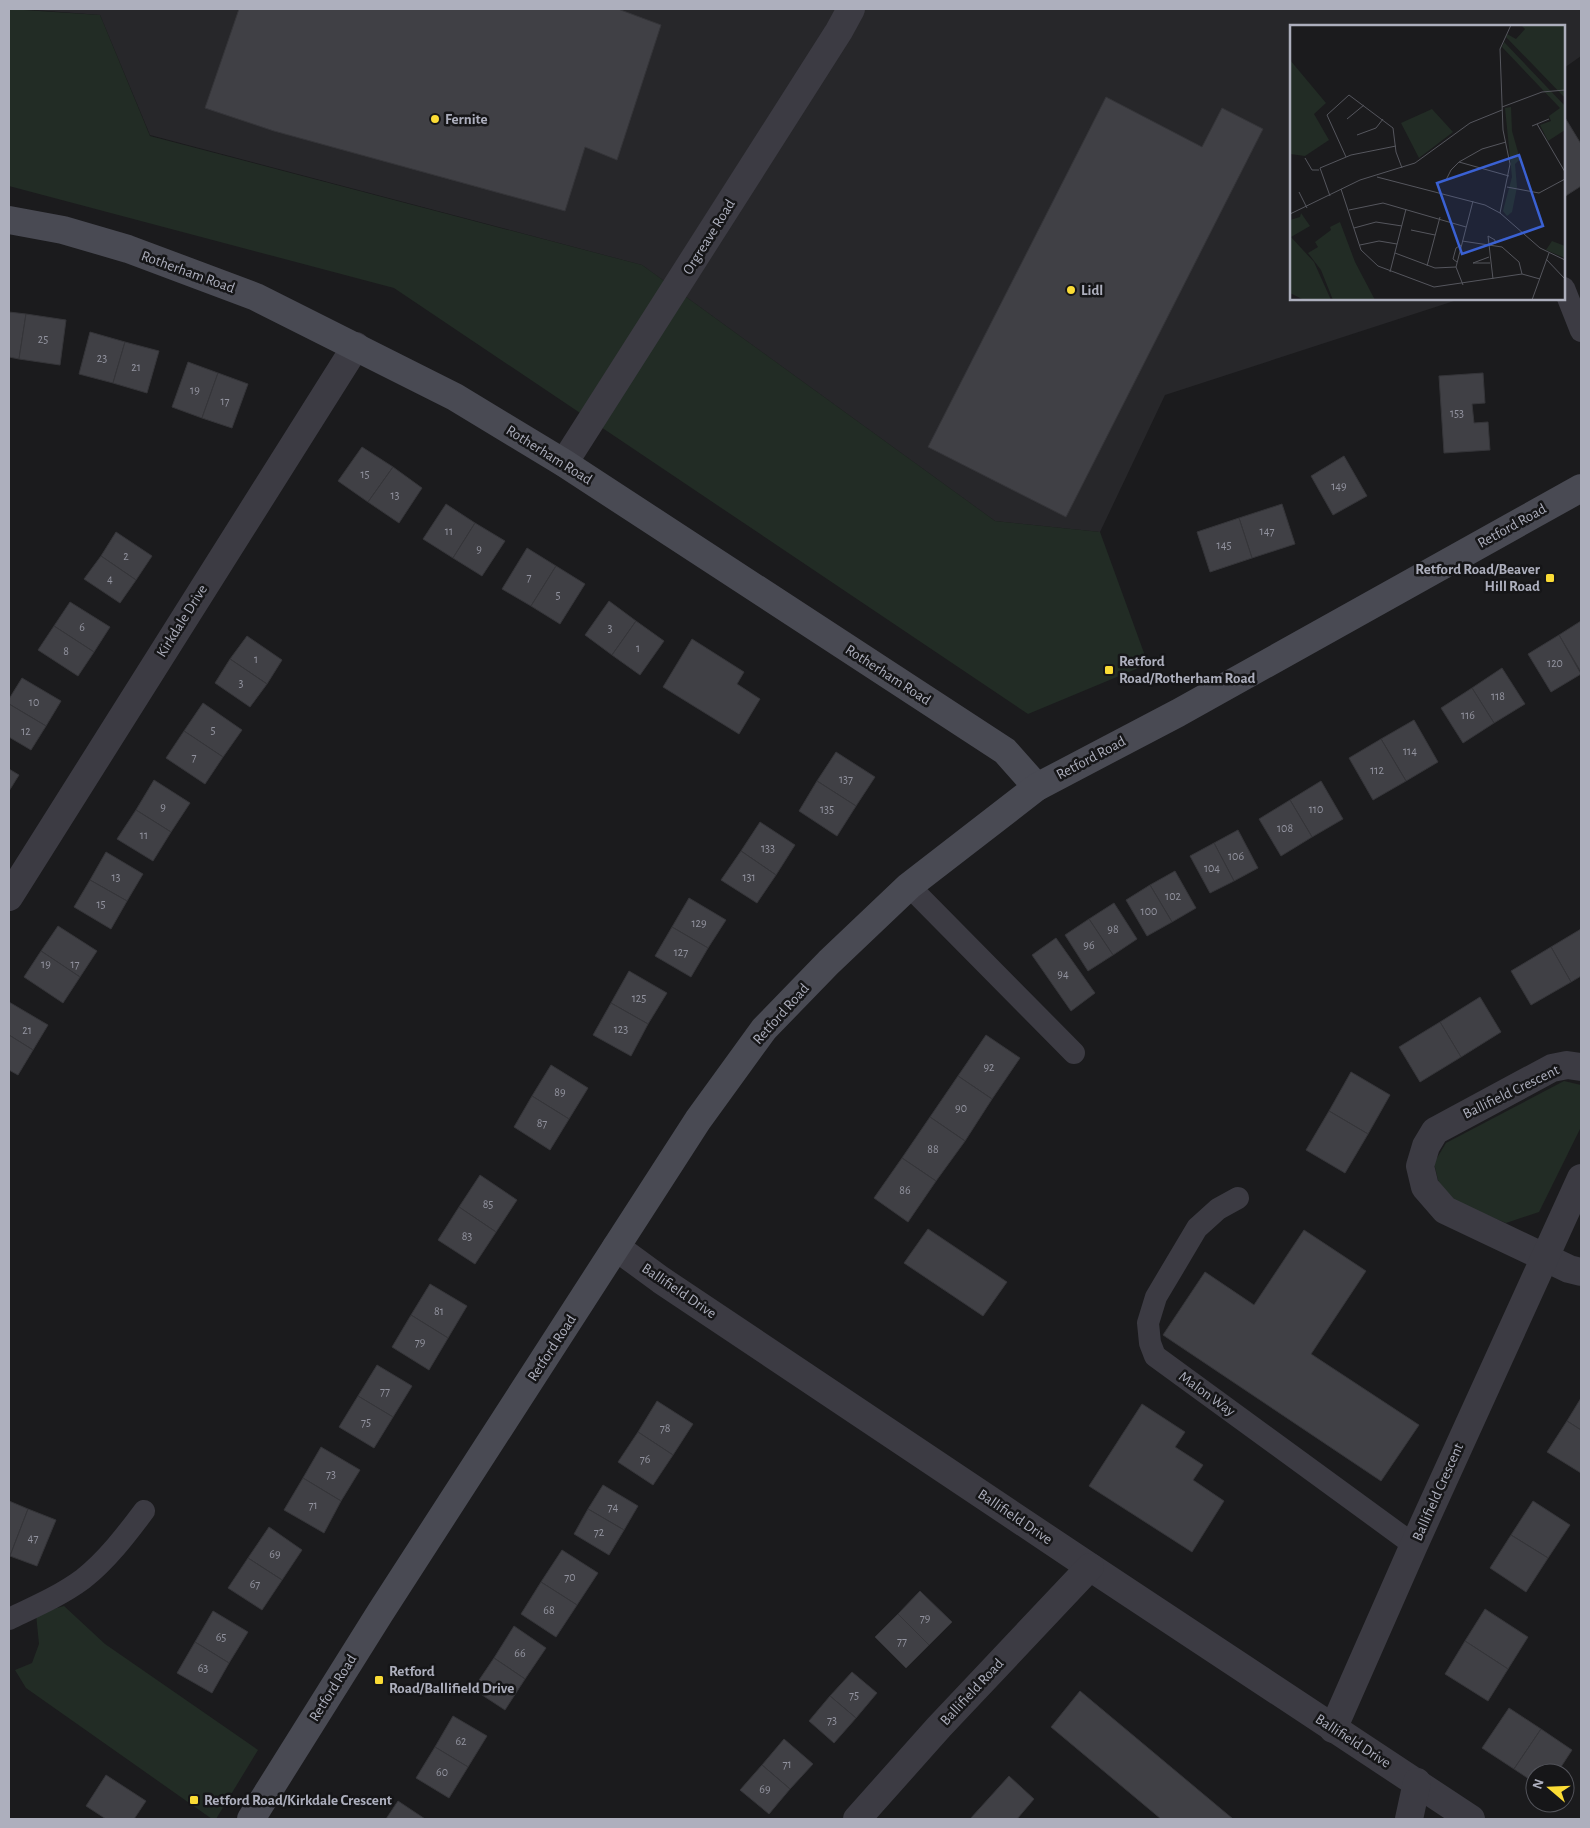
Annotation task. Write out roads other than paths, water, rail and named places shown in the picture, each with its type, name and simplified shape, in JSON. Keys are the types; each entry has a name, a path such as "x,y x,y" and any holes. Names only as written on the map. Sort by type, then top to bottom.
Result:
{"main road":[{"name":"Rotherham Road","path":"9,220 63,230 128,249 256,296 455,397 564,463 1005,751 1037,787"},
{"name":"Retford Road","path":"251,1819 380,1613 698,1120 764,1028 829,962 909,886 1037,787 1178,713 1581,488"}],"street":[{"name":"Orgreave Road","path":"564,463 839,31 851,9"},
{"name":"Kirkdale Drive","path":"9,897 356,346"},
{"name":"Ballifield Crescent","path":"1545,1257 1445,1210 1425,1187 1420,1166 1426,1146 1435,1131 1552,1068 1567,1065 1581,1067"},
{"name":"Ballifield Crescent","path":"1333,1729 1414,1545 1581,1178"},
{"name":"Ballifield Drive","path":"616,1247 661,1280 1333,1729 1471,1819"},
{"path":"1545,1257 1569,1269 1581,1272"},
{"name":"Ballifield Road","path":"856,1819 939,1727 1090,1567"},
{"path":"1409,1819 1417,1782"}],"lane":[{"path":"1565,291 1581,331"},
{"path":"909,886 1074,1053"},
{"name":"Malon Way","path":"1238,1198 1218,1209 1197,1228 1156,1297 1148,1323 1150,1343 1155,1356 1414,1545"},
{"path":"9,1619 42,1604 83,1579 115,1547 144,1511"}],"place":[{"name":"Fernite","path":"435,119"},
{"name":"Lidl","path":"1071,290"},
{"name":"Retford Road/Beaver Hill Road","path":"1550,578"},
{"name":"Retford Road/Rotherham Road","path":"1109,670"},
{"name":"Retford Road/Ballifield Drive","path":"379,1680"},
{"name":"Retford Road/Kirkdale Crescent","path":"194,1800"}]}
